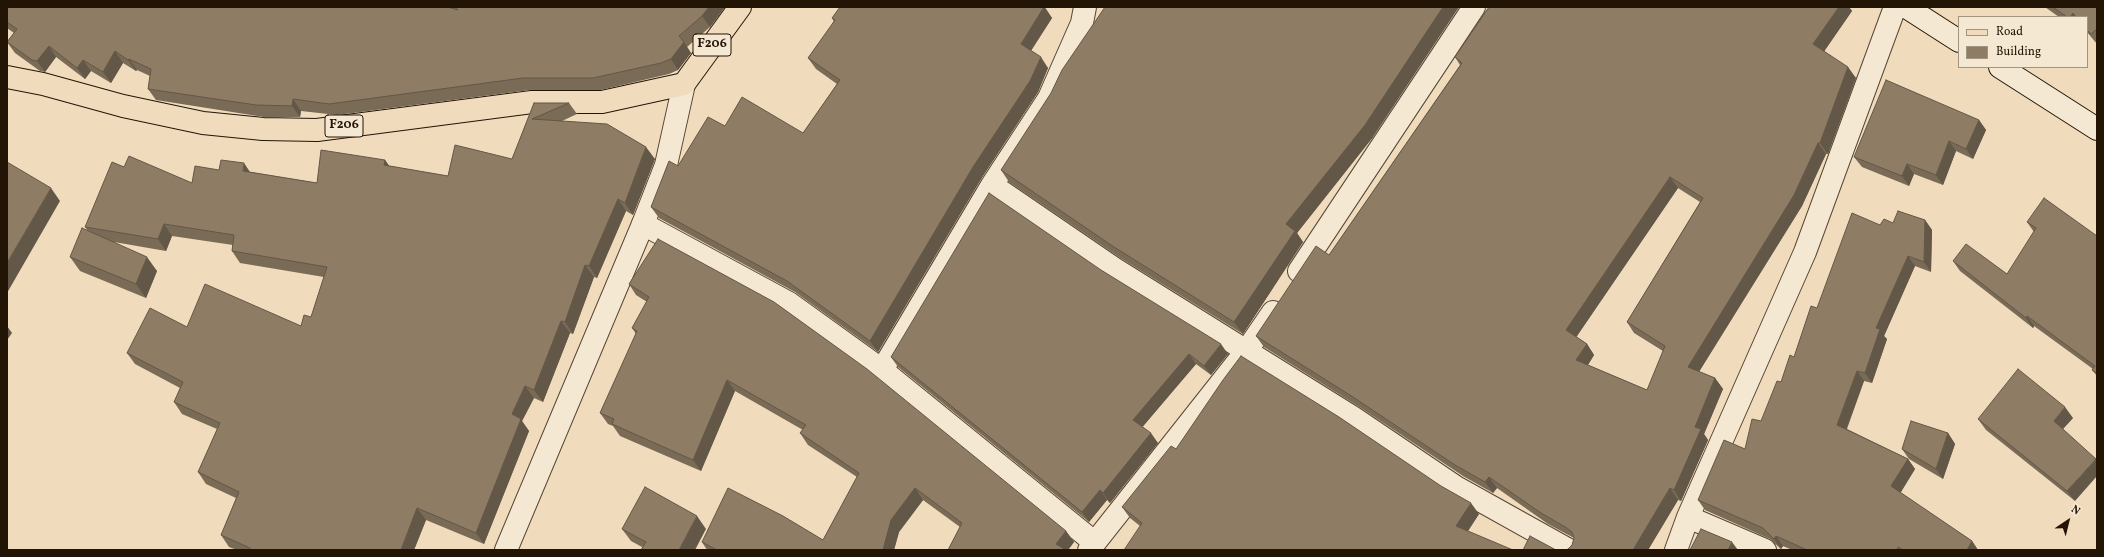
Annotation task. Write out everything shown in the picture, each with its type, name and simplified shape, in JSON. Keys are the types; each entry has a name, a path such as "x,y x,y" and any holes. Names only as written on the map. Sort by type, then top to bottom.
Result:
{"main road":[{"name":"F206","path":"7,78 44,84 123,106 203,124 263,129 317,130 532,102 602,102 684,84 740,7"}],"street":[{"path":"882,370 992,185 1049,98 1082,23 1085,7"},
{"path":"643,224 789,303 882,370 1092,546 1247,350 1474,7"},
{"path":"1676,550 1688,516 1805,252 1895,7"},
{"path":"1906,7 1958,40"},
{"path":"2002,68 2097,129"},
{"path":"506,550 643,224 666,165 684,84"},
{"path":"992,185 1115,269 1354,418 1456,487 1569,550"},
{"path":"1688,516 1764,550"}],"building":[{"path":"7,7 448,7 458,10 455,7 709,7 702,16 679,36 684,42 671,59 661,63 593,78 523,78 329,104 293,99 292,106 256,105 148,89 151,69 129,59 128,60 115,51 103,72 83,60 77,68 49,46 37,61 32,60 7,42 17,29 7,22"},
{"path":"840,7 1044,7 1021,44 1041,57 1030,81 973,167 870,341 787,281 651,207 669,161 678,166 708,117 725,126 742,97 803,133 840,80 808,58 835,20 832,18"},
{"path":"1105,7 1443,7 1365,125 1286,224 1295,231 1234,322 1114,247 1001,170 1051,93 1062,70"},
{"path":"1489,7 1839,7 1813,44 1848,67 1820,143 1818,143 1794,195 1688,367 1715,378 1695,427 1701,429 1674,490 1670,488 1633,550 1566,550 1572,545 1574,538 1572,532 1567,528 1541,513 1489,477 1485,482 1455,465 1353,397 1256,336 1316,246 1329,255 1462,63 1455,57","holes":["1670,177 1703,198 1627,322 1665,346 1647,390 1576,360 1587,344 1566,330"]},
{"path":"2053,7 2097,7 2097,29 2091,34 2088,31 2088,16 2075,16 2073,13 2071,16 2066,16"},
{"path":"1886,80 1979,120 1966,149 1949,141 1936,175 1907,164 1902,176 1854,157"},
{"path":"534,103 569,103 532,119 607,124 646,147 625,203 618,199 589,266 585,265 565,322 561,321 534,390 525,386 512,414 521,419 476,533 417,508 401,550 250,550 250,548 221,535 239,492 198,472 220,423 174,402 183,382 127,353 150,308 187,327 205,284 301,326 304,315 311,317 327,267 232,251 234,235 164,224 158,239 85,227 112,162 124,167 129,156 192,183 195,166 219,170 221,160 244,163 243,171 317,183 321,150 385,160 384,165 448,176 455,145 512,159"},
{"path":"7,162 51,188 7,263"},
{"path":"989,193 1101,270 1221,344 1204,366 1189,354 1133,420 1151,433 1103,493 1100,490 1082,512 891,357"},
{"path":"2044,198 2097,236 2097,373 2092,370 2095,366 2027,316 2026,318 1953,261 1966,244 2007,274 2036,228 2027,222"},
{"path":"1898,211 1925,220 1924,262 1908,256 1876,328 1880,329 1865,373 1857,371 1837,425 1908,459 1891,486 1972,541 1967,550 1903,550 1898,547 1897,550 1807,550 1776,536 1774,539 1763,528 1698,500 1724,440 1745,449 1752,419 1761,421 1777,381 1781,382 1790,355 1794,357 1811,306 1817,308 1852,213 1880,225 1884,219 1893,223"},
{"path":"82,228 147,257 136,284 70,257"},
{"path":"658,239 774,302 867,369 1066,531 1056,544 1066,550 948,550 962,523 915,488 891,520 883,550 717,550 702,542 728,488 783,516 823,540 859,473 800,433 806,425 727,380 693,460 612,424 614,419 600,413 637,331 632,328 649,297 629,284"},
{"path":"1241,356 1339,417 1441,486 1471,503 1456,526 1513,550 1124,550 1142,523 1122,507 1171,446 1176,449"},
{"path":"2018,369 2065,407 2054,421 2096,459 2067,491 1978,419"},
{"path":"1911,421 1948,433 1936,469 1902,449"},
{"path":"645,487 697,516 679,550 641,550 646,542 622,529"},
{"path":"1701,529 1732,542 1728,550 1690,550"},
{"path":"1530,536 1556,550 1523,550"}]}
